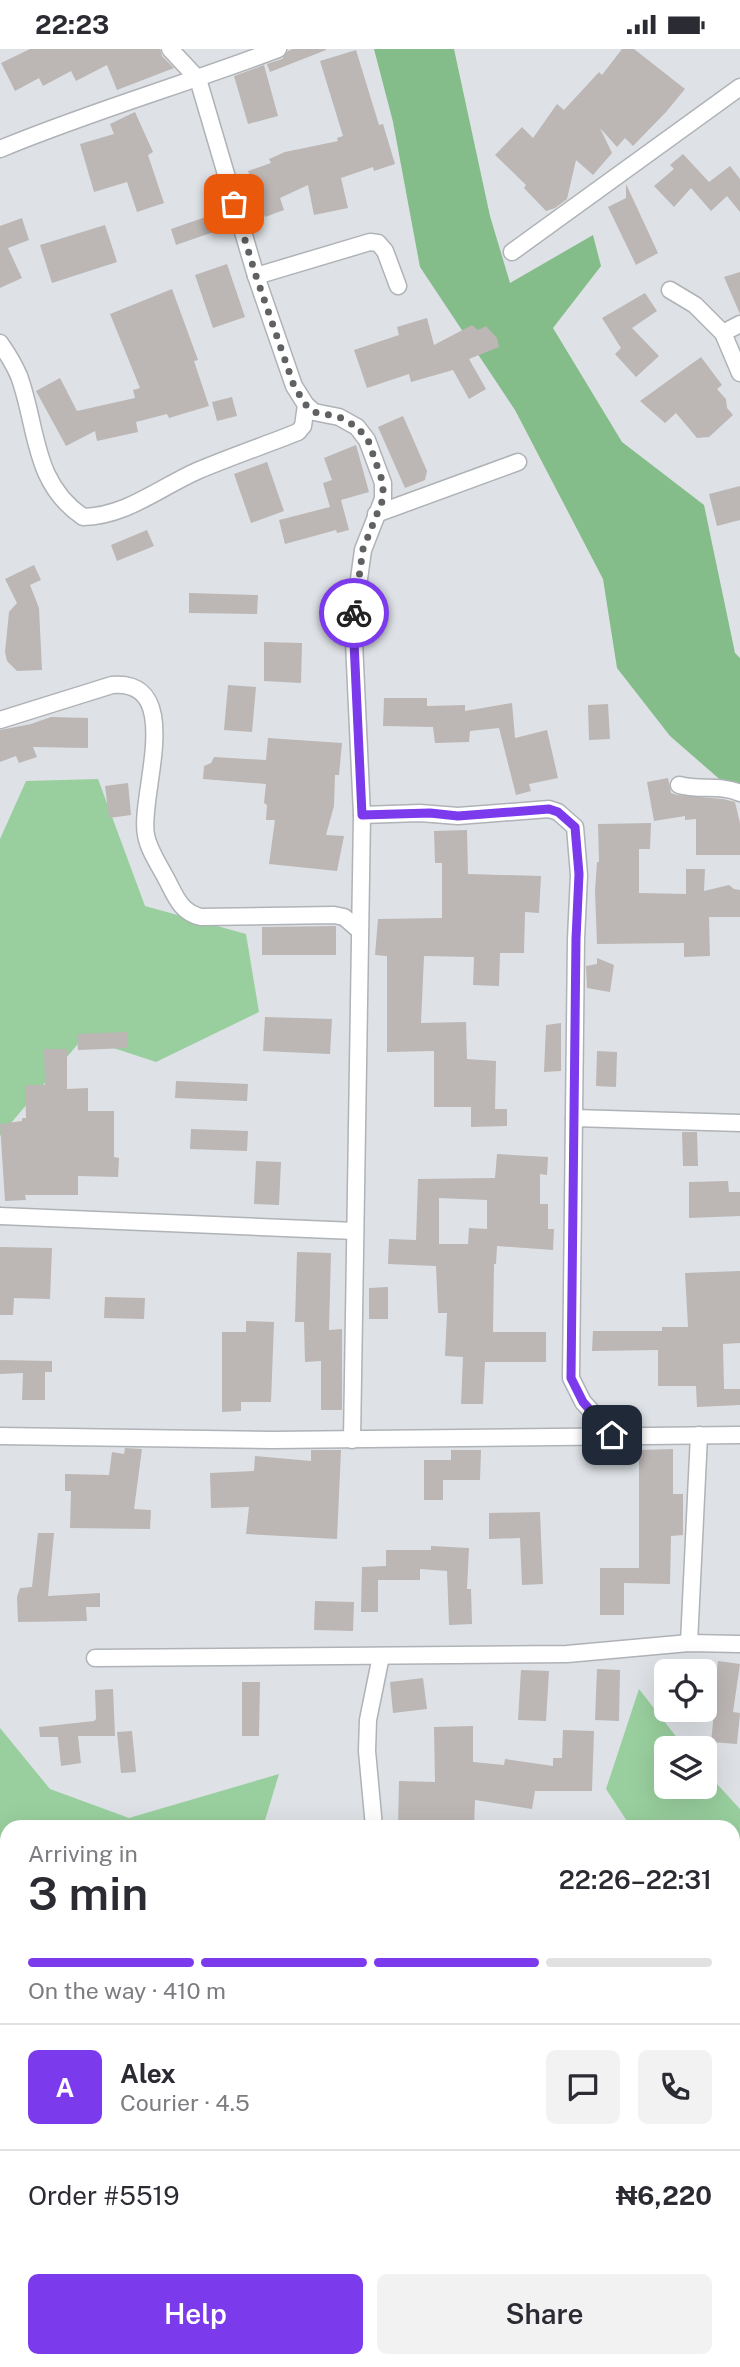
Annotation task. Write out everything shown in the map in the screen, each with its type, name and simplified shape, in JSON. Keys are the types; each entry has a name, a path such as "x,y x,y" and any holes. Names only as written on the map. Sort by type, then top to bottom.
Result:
{"street":[{"path":"170,49 198,79 256,276 294,386 314,412 339,417 357,427 368,440 383,483 383,499 363,549 355,608 354,642 362,815 352,1440"},
{"path":"0,149 51,128 278,49"},
{"path":"512,252 740,87"},
{"path":"256,276 370,242 378,243 385,251 398,286"},
{"path":"670,290 695,305 723,333 740,373"},
{"path":"723,333 740,324"},
{"path":"0,343 19,376 48,479 59,496 83,517 100,517 149,498 195,472 298,432 303,426 306,405"},
{"path":"376,514 518,461"},
{"path":"0,720 111,685 125,684 135,688 148,702 155,725 145,833 179,905 194,916 201,917 344,916 359,930"},
{"path":"679,785 688,788 722,787 740,793"},
{"path":"362,815 430,813 458,816 549,809 558,812 575,827 579,874 571,1378 583,1402 612,1435"},
{"path":"574,1118 740,1123"},
{"path":"0,1216 355,1231"},
{"path":"689,1643 699,1435"},
{"path":"0,1436 352,1440 740,1435"},
{"path":"95,1658 567,1654 689,1643 740,1644"},
{"path":"373,1820 368,1720 381,1655"}],"green space":[{"path":"374,49 454,49 490,216 510,283 593,235 601,266 553,328 622,442 704,505 735,653 740,658 740,797 670,736 617,668 603,579 515,410 420,267 393,122"},
{"path":"98,779 145,906 246,934 259,1012 156,1062 83,1038 0,1136 0,839 26,781"},
{"path":"639,1689 654,1708 654,1722 665,1722 676,1736 654,1736 654,1799 717,1799 717,1784 740,1809 740,1820 626,1820 606,1789"},
{"path":"0,1728 50,1789 129,1818 279,1774 265,1820 0,1820"}],"building":[{"path":"30,49 160,49 162,56 174,68 117,90 107,65 76,81 71,71 43,86 39,78 15,91 1,63"},
{"path":"293,49 326,50 270,72 267,64 282,59"},
{"path":"622,49 634,49 685,89 633,146 625,138 617,147 600,128 612,153 593,175 576,160 567,199 546,211 524,188 526,185 495,155 522,127 533,138 557,104 564,110 599,72 602,75"},
{"path":"356,50 379,125 383,124 395,164 374,171 373,167 341,178 348,208 314,215 308,185 280,198 284,210 265,217 248,171 271,163 269,159 285,152 338,141 337,138 343,136 320,61"},
{"path":"264,65 278,116 248,124 234,76"},
{"path":"135,112 153,152 148,155 164,203 137,212 127,182 94,192 80,144 114,134 110,124"},
{"path":"683,154 709,182 730,166 740,179 740,212 727,196 711,211 691,188 674,207 654,186 674,169 670,165"},
{"path":"626,184 658,253 636,265 608,207 626,198"},
{"path":"223,211 228,227 176,245 171,229"},
{"path":"22,218 29,240 8,248 22,278 0,288 0,226"},
{"path":"105,225 117,262 52,283 40,245"},
{"path":"227,264 245,317 213,328 195,275"},
{"path":"740,272 740,314 724,277"},
{"path":"172,289 198,360 194,361 209,406 169,418 167,414 136,422 138,432 97,441 95,431 66,446 36,391 60,378 77,411 135,398 133,390 140,388 110,314"},
{"path":"645,293 657,311 632,328 659,356 636,377 615,354 621,348 602,318"},
{"path":"427,318 434,345 472,325 478,330 486,326 497,338 499,347 469,359 486,389 469,399 453,370 411,382 409,374 367,388 354,350 399,335 397,327"},
{"path":"701,357 722,385 717,389 726,399 727,408 733,415 709,437 697,438 676,413 665,423 640,401"},
{"path":"232,397 237,416 217,421 212,402"},
{"path":"403,416 427,471 425,480 405,488 378,427"},
{"path":"356,445 369,492 341,500 349,530 337,533 336,530 285,544 279,520 330,507 323,483 332,480 324,458"},
{"path":"267,462 284,511 251,523 234,474"},
{"path":"740,486 740,520 717,526 709,494"},
{"path":"147,530 154,546 117,561 111,545"},
{"path":"34,565 41,580 30,585 39,608 42,670 17,671 7,661 5,652 9,612 17,603 5,579"},
{"path":"189,593 258,595 257,614 189,613"},
{"path":"264,642 302,643 301,683 264,681"},
{"path":"228,685 256,687 252,732 224,730"},
{"path":"384,698 427,698 427,706 465,705 465,711 512,703 515,738 547,730 558,778 529,784 531,791 516,795 499,728 470,731 469,742 435,743 433,727 383,726"},
{"path":"608,704 610,739 589,740 588,705"},
{"path":"51,717 88,718 88,748 33,747 37,757 19,763 16,756 0,762 0,730"},
{"path":"268,738 342,743 339,775 335,775 334,806 326,835 344,836 337,871 269,864 275,820 266,820 266,784 203,779 204,766 211,763 214,757 266,760"},
{"path":"668,778 671,793 735,802 740,823 740,855 696,855 696,819 685,820 685,816 654,821 647,782"},
{"path":"128,783 131,815 109,818 105,786"},
{"path":"651,823 650,849 639,849 639,893 686,894 686,869 705,869 704,891 729,885 740,890 740,917 709,917 710,956 684,957 684,943 597,944 595,891 599,862 598,824"},
{"path":"467,830 468,874 541,876 539,913 525,912 524,953 500,953 499,986 473,985 474,957 424,956 421,1023 466,1022 467,1059 496,1061 495,1109 507,1109 507,1126 471,1127 471,1107 434,1107 434,1051 387,1052 387,956 375,955 378,919 442,918 442,863 435,863 434,831"},
{"path":"336,926 336,955 262,955 262,927"},
{"path":"597,958 614,965 610,992 587,988 586,966 597,964"},
{"path":"265,1017 332,1019 330,1054 263,1051"},
{"path":"561,1023 561,1071 544,1072 546,1025"},
{"path":"127,1032 128,1048 78,1050 77,1034"},
{"path":"44,1049 67,1049 67,1089 88,1088 88,1111 114,1111 114,1157 119,1158 118,1177 78,1176 78,1195 25,1195 26,1200 5,1201 0,1124 26,1118 25,1085 45,1085"},
{"path":"597,1051 617,1052 616,1087 596,1086"},
{"path":"176,1081 248,1084 247,1101 175,1098"},
{"path":"191,1129 248,1131 247,1151 190,1149"},
{"path":"682,1132 697,1132 698,1166 683,1166"},
{"path":"497,1154 548,1157 547,1175 540,1174 540,1204 548,1204 548,1229 554,1229 553,1250 497,1246 494,1264 493,1332 546,1332 546,1362 485,1362 483,1404 461,1404 463,1357 445,1356 447,1313 438,1313 436,1266 388,1264 389,1239 416,1240 418,1179 495,1178","holes":["439,1198 487,1200 487,1229 469,1228 468,1244 439,1244"]},
{"path":"256,1161 281,1162 279,1205 254,1204"},
{"path":"728,1181 729,1192 740,1192 740,1216 689,1218 689,1182"},
{"path":"0,1247 52,1248 50,1299 14,1298 13,1315 0,1315"},
{"path":"297,1252 331,1253 329,1330 342,1329 342,1410 321,1410 321,1361 305,1362 304,1322 295,1322"},
{"path":"740,1271 740,1343 723,1344 724,1389 740,1389 740,1405 697,1407 696,1386 658,1386 658,1350 592,1351 593,1331 662,1331 662,1327 688,1327 685,1273"},
{"path":"388,1287 388,1319 369,1319 369,1288"},
{"path":"105,1297 145,1298 144,1319 104,1318"},
{"path":"246,1321 274,1322 271,1402 241,1402 241,1411 222,1412 222,1332 246,1332"},
{"path":"0,1360 52,1361 52,1372 45,1372 45,1400 22,1400 23,1373 0,1374"},
{"path":"125,1448 142,1449 134,1509 151,1510 150,1529 70,1528 71,1491 65,1491 65,1474 109,1475 112,1452 124,1454"},
{"path":"673,1449 673,1494 683,1494 683,1535 671,1536 670,1584 624,1583 624,1615 600,1615 600,1568 639,1568 639,1450"},
{"path":"311,1450 341,1450 337,1539 246,1534 249,1507 211,1508 210,1473 254,1471 255,1456 311,1461"},
{"path":"451,1450 481,1450 480,1480 443,1480 443,1500 424,1500 424,1460 451,1460"},
{"path":"540,1512 543,1584 522,1585 520,1538 489,1539 489,1513"},
{"path":"38,1533 54,1533 48,1596 100,1593 100,1607 86,1607 87,1621 18,1622 17,1597 20,1588 32,1587"},
{"path":"431,1546 469,1548 467,1589 471,1589 472,1624 449,1625 447,1571 420,1569 420,1580 378,1580 378,1612 361,1612 362,1567 386,1566 386,1550 431,1550"},
{"path":"315,1601 354,1602 353,1631 314,1630"},
{"path":"718,1661 740,1664 733,1712 740,1713 737,1744 717,1742 717,1736 712,1736 713,1722 717,1722"},
{"path":"597,1669 620,1670 619,1721 595,1720"},
{"path":"521,1670 549,1671 546,1721 518,1720"},
{"path":"423,1678 427,1709 393,1713 390,1682"},
{"path":"242,1682 260,1682 259,1736 242,1736"},
{"path":"113,1689 115,1736 78,1736 81,1763 61,1766 58,1737 40,1737 39,1727 94,1721 95,1690"},
{"path":"473,1726 473,1762 504,1765 505,1759 553,1766 553,1758 562,1758 563,1730 594,1731 592,1791 535,1791 532,1809 475,1800 474,1820 398,1820 399,1781 435,1782 434,1727"},
{"path":"132,1731 136,1772 121,1773 117,1732"}],"way so far":[{"path":"234,204 294,386 314,412 339,417 357,427 368,440 383,483 383,499 363,549 354,613"}],"route":[{"path":"354,613 362,815 430,813 458,816 549,809 558,812 575,827 579,874 571,1378 583,1402 612,1435"}]}
